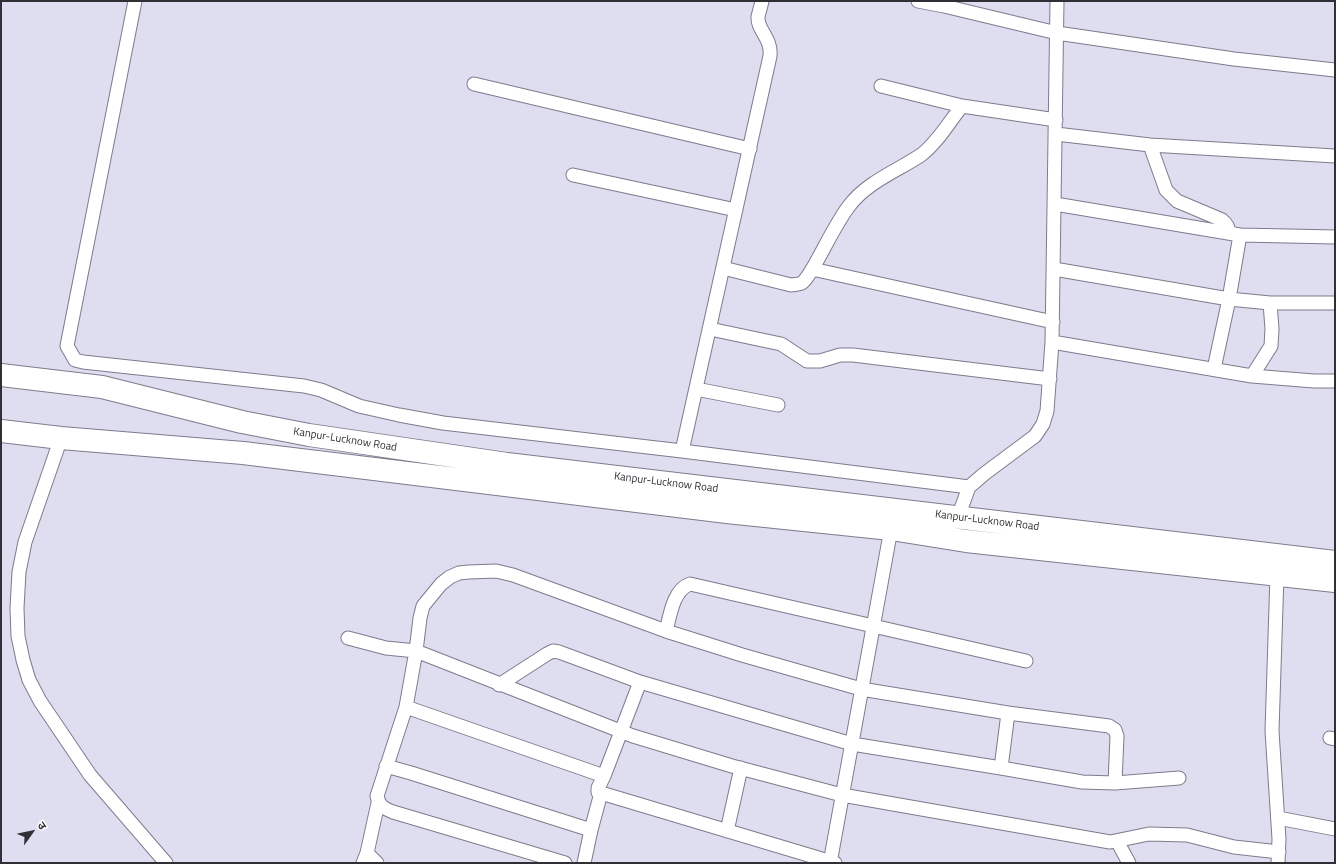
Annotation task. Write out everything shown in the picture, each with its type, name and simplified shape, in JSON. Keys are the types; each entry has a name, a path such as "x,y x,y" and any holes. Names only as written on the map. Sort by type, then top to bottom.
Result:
{"highway":[{"name":"Kanpur-Lucknow Road","path":"1,375 102,387 206,413 309,435 508,464 958,517 1080,543 1277,575 1335,581"},
{"name":"Kanpur-Lucknow Road","path":"1,430 55,437 243,453 727,512 891,529 966,540 1080,543 1335,562"}],"street":[{"path":"135,1 67,346 75,360 90,363 304,386 321,390 359,406 444,423 969,487"},
{"path":"682,451 750,149 771,48 759,25 758,17 762,1"},
{"path":"918,1 944,3 1057,33 1248,61 1335,70"},
{"path":"958,517 969,487 1035,436 1043,424 1047,410 1053,322 1057,1"},
{"path":"474,84 750,149"},
{"path":"881,86 962,106 1056,120"},
{"path":"723,268 791,284 803,282 842,216 854,199 871,185 929,148 937,140 962,106"},
{"path":"1056,134 1150,145 1335,156"},
{"path":"1150,145 1166,190 1170,196 1176,201 1222,220 1234,234 1229,299 1214,369"},
{"path":"573,175 736,210"},
{"path":"1055,204 1234,234 1335,237"},
{"path":"812,269 1053,322"},
{"path":"1054,269 1229,299 1270,303 1335,303"},
{"path":"1252,376 1271,346 1272,329 1270,303"},
{"path":"710,329 781,344 807,361 820,361 840,355 853,355 1050,379"},
{"path":"1052,342 1252,376 1314,381 1335,381"},
{"path":"696,389 778,405"},
{"path":"55,437 19,572 17,608 18,636 23,660 29,680 40,701 86,769 166,863"},
{"path":"640,682 598,788 598,792 831,863 872,627 891,529"},
{"path":"377,863 365,858 378,803 377,796 406,707 423,606 437,589 450,577 469,572 496,571 512,575 666,632 861,689 1008,713 1109,726 1115,730 1117,736 1115,783"},
{"path":"348,638 386,648 416,651 620,732 741,768 842,795 1110,842 1149,834 1187,835 1278,858 1278,818 1272,731 1277,575"},
{"path":"666,632 673,607 680,590 686,585 690,584 1026,662"},
{"path":"499,685 553,652 559,652 640,682 852,744 1082,782 1115,783 1179,778"},
{"path":"406,707 604,776"},
{"path":"1001,768 1008,713"},
{"path":"386,766 591,830"},
{"path":"727,831 741,768"},
{"path":"584,863 601,793"},
{"path":"378,803 382,808 392,812 565,863"},
{"path":"1278,818 1335,830"},
{"path":"1117,841 1129,863"}]}
